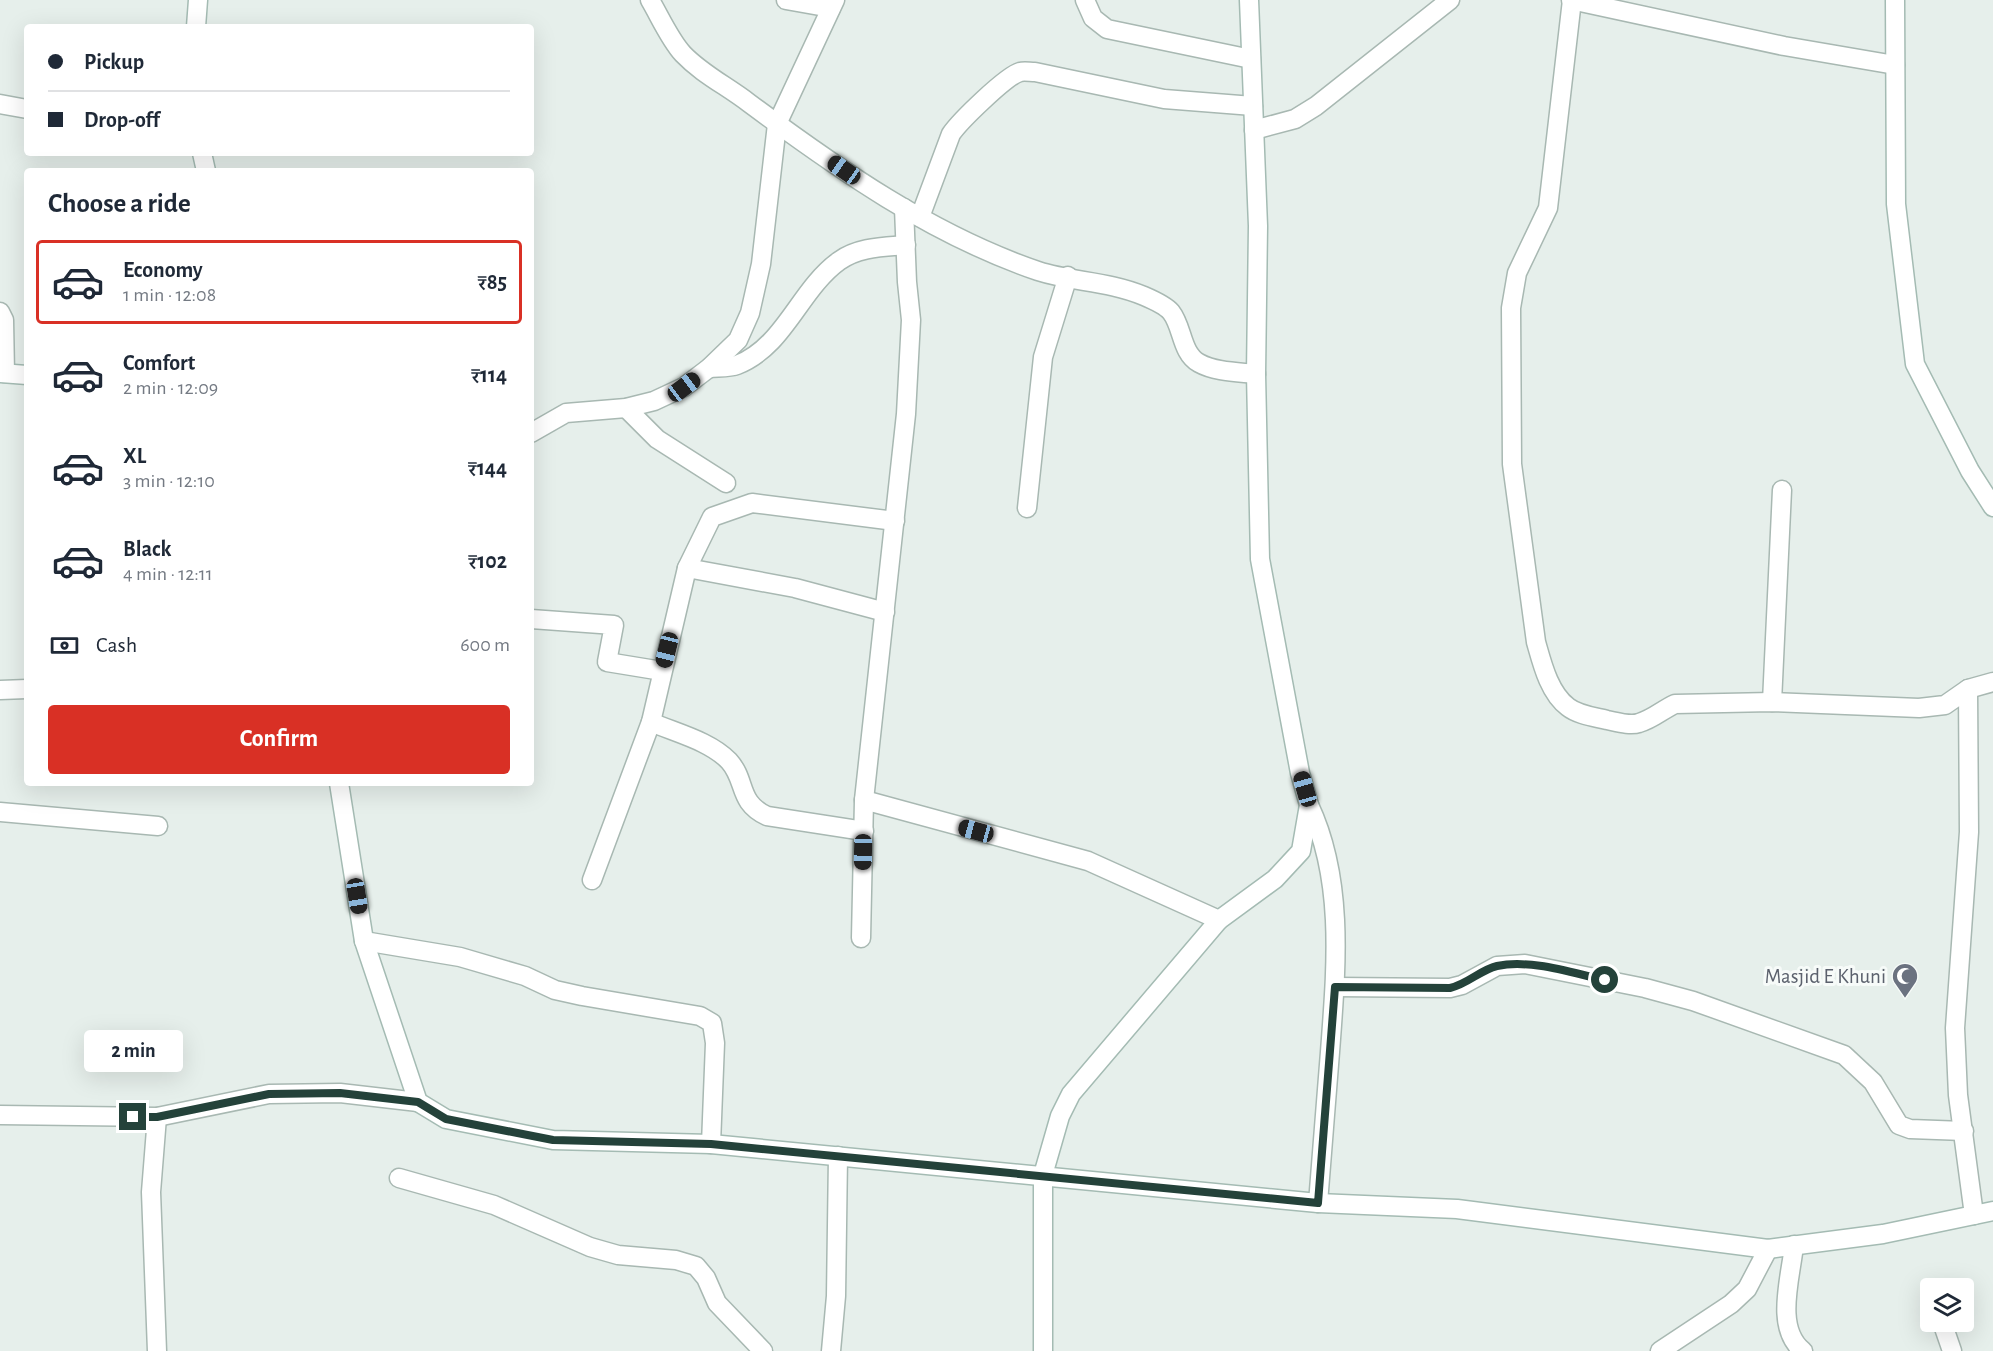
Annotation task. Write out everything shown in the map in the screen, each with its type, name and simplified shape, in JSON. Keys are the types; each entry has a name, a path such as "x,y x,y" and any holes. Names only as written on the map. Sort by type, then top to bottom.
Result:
{"street":[{"path":"196,24 198,0"},
{"path":"650,0 681,52 700,71 860,182 912,213 976,245 1040,271 1105,283 1145,296 1171,312 1188,352 1196,362 1209,367 1256,374"},
{"path":"534,431 566,413 626,408 654,401 684,387 709,368 738,340 750,313 761,264 777,124 833,4 786,0"},
{"path":"1085,0 1093,18 1107,29 1251,59"},
{"path":"1249,0 1258,226 1256,374 1260,559 1295,750 1309,805 1321,830 1329,860 1335,924 1335,987 1318,1203"},
{"path":"1254,130 1295,119 1316,106 1450,0"},
{"path":"1895,65 1784,46 1572,0 1548,208 1517,273 1511,308 1512,464 1536,642 1543,669 1567,707 1615,722 1636,724 1651,719 1662,710 1675,704 1772,702 1919,708 1946,705 1968,689 1993,682"},
{"path":"1895,0 1896,204 1915,364 1970,471 1993,507"},
{"path":"861,938 864,800 906,414 910,332 906,246 912,213 951,134 960,122 1005,80 1019,73 1035,72 1164,99 1253,106"},
{"path":"0,104 24,108"},
{"path":"709,368 735,366 762,352 782,329 812,285 840,260 870,248 906,246"},
{"path":"1027,508 1043,357 1068,276"},
{"path":"0,312 4,320 2,373 24,375"},
{"path":"626,408 657,439 726,483"},
{"path":"1772,702 1782,490"},
{"path":"592,880 651,722 687,568 712,517 752,503 895,521"},
{"path":"687,568 795,588 885,612"},
{"path":"534,620 614,625 607,662 662,671"},
{"path":"0,690 24,689"},
{"path":"1968,689 1969,832 1955,1028 1958,1095 1974,1215"},
{"path":"651,722 717,750 731,764 746,800 756,811 767,816 864,831"},
{"path":"339,786 364,941 418,1102"},
{"path":"864,800 1089,861 1219,920"},
{"path":"1043,1351 1043,1175 1060,1116 1071,1094 1219,920 1275,879 1301,851 1309,805"},
{"path":"0,812 158,826"},
{"path":"364,941 460,957 525,976 555,990 700,1016 711,1023 715,1043 711,1144"},
{"path":"1335,987 1450,988 1462,985 1497,966 1526,964 1645,988 1693,1001 1844,1055 1873,1082 1899,1125 1910,1130 1964,1131"},
{"path":"0,1115 157,1117 269,1094 340,1093 418,1102 446,1119 553,1140 711,1144 1318,1203 1457,1209 1768,1249 1883,1234 1993,1211"},
{"path":"157,1117 151,1192 157,1351"},
{"path":"831,1351 836,1296 838,1156"},
{"path":"399,1178 494,1205 590,1247 618,1255 676,1260 696,1266 706,1278 717,1303 763,1351"},
{"path":"1794,1245 1786,1319 1789,1333 1803,1351"},
{"path":"1660,1351 1731,1304 1746,1289 1768,1249"},
{"path":"1945,1332 1952,1351"}],"place":[{"name":"Masjid E Khuni","path":"1905,999"}],"route":[{"path":"133,1117 157,1117 269,1094 340,1093 418,1102 446,1119 553,1140 711,1144 1318,1203 1335,987 1450,988 1462,985 1497,966 1526,964 1605,980"}]}
